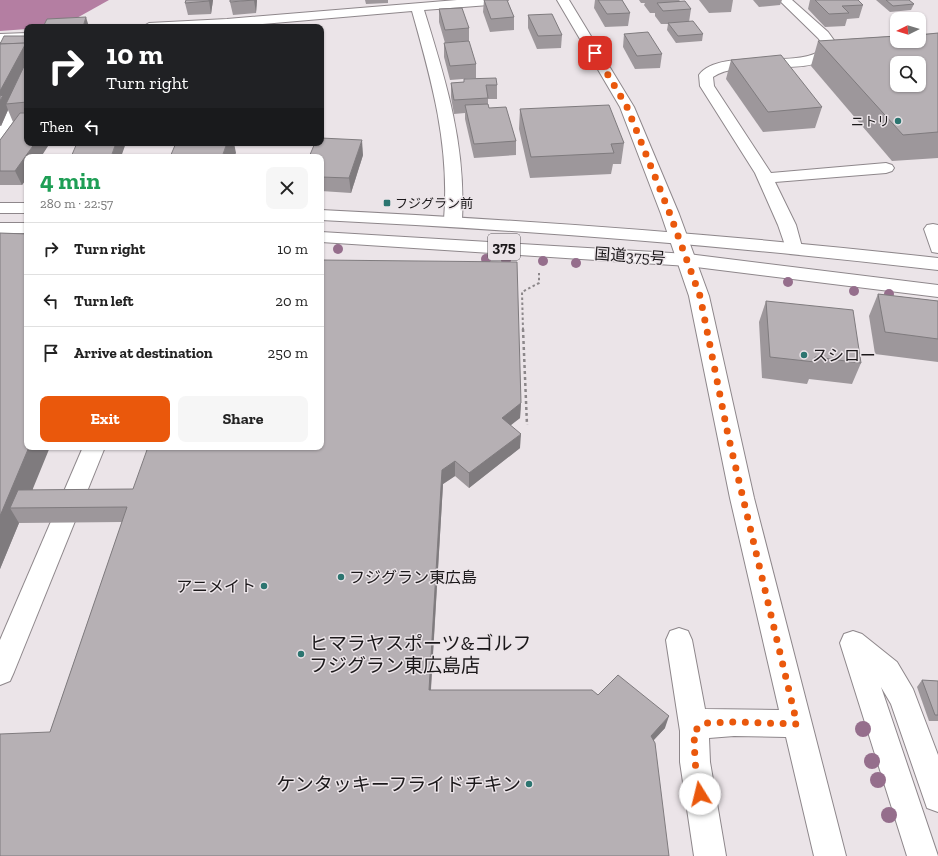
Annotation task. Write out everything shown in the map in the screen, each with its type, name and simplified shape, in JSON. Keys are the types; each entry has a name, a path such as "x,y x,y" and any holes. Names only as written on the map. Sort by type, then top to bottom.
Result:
{"main road":[{"path":"208,24 502,0"},
{"path":"563,0 627,107 679,236 700,296 728,435 830,856"},
{"path":"785,0 823,35 829,43 827,50 821,56 804,60 728,66 712,69 706,75 707,86 765,178 787,225 793,247"},
{"path":"417,7 441,92 450,131 456,196 453,220"},
{"path":"0,38 24,37"},
{"path":"0,136 24,88"},
{"path":"765,178 886,168"},
{"path":"0,208 24,208"},
{"name":"国道375号","path":"324,215 453,220 679,236 793,247 938,264"},
{"path":"0,228 24,228"},
{"path":"933,229 938,248"},
{"name":"国道375号","path":"324,237 688,260 938,291"},
{"path":"0,672 93,450"},
{"path":"679,640 694,731 695,762 710,856"},
{"path":"923,856 853,643 887,671 903,698 938,797"},
{"path":"694,731 705,723 734,722 797,724"}],"path":[{"path":"527,425 522,292 539,282 539,268"}],"shaded area":[{"path":"0,0 109,0 66,24 24,24 24,29 0,31"}],"building":[{"path":"186,0 209,0 209,1 185,3"},
{"path":"230,0 254,0 230,2"},
{"path":"484,0 507,0 514,17 491,19"},
{"path":"598,0 622,0 630,13 607,14"},
{"path":"815,0 858,0 863,5 842,6 849,13 829,14"},
{"path":"886,0 909,0 914,4 893,6"},
{"path":"685,1 691,9 663,11 657,3"},
{"path":"462,8 469,28 445,30 439,9"},
{"path":"552,14 562,35 538,36 528,15"},
{"path":"86,17 84,24 44,24 47,19"},
{"path":"693,21 703,34 678,36 668,23"},
{"path":"648,32 662,54 637,56 624,34"},
{"path":"938,33 938,132 903,135 818,41 890,36 890,48 926,48 926,34"},
{"path":"4,36 24,36 24,43 0,44"},
{"path":"469,41 476,64 450,66 444,43"},
{"path":"24,43 24,47 0,91 0,44"},
{"path":"781,55 822,107 768,112 731,60"},
{"path":"24,66 24,102 6,104"},
{"path":"496,78 497,85 486,85 488,98 454,100 451,83 464,82 464,79"},
{"path":"488,104 489,108 506,107 516,141 474,144 465,105"},
{"path":"609,105 624,143 611,144 614,153 531,157 520,109"},
{"path":"20,113 24,113 24,146 33,146 27,154 24,154 24,158 15,171 0,171 0,140"},
{"path":"324,138 362,140 349,178 324,177 324,154 310,154 314,146 324,146"},
{"path":"76,146 115,146 112,154 72,154"},
{"path":"175,146 226,146 223,154 171,154"},
{"path":"0,233 24,234 24,450 28,450 0,516"},
{"path":"324,260 517,262 521,403 502,418 521,434 469,473 455,461 442,470 429,690 592,690 598,695 618,675 669,716 651,736 655,743 669,856 0,856 0,734 50,732 127,507 10,508 18,490 133,489 147,450 324,450"},
{"path":"878,294 938,301 938,339 885,332"},
{"path":"766,301 853,310 861,363 815,357 815,362 770,357"},
{"path":"922,680 938,681 938,715 935,715"}],"place":[{"name":"ニトリ","path":"898,121"},
{"name":"フジグラン前","path":"387,203"},
{"name":"スシロー","path":"804,355"},
{"name":"フジグラン東広島","path":"341,577"},
{"name":"アニメイト","path":"264,586"},
{"name":"ヒマラヤスポーツ&ゴルフ フジグラン東広島店","path":"301,654"},
{"name":"ケンタッキーフライドチキン","path":"529,784"}],"route":[{"path":"595,53 627,107 688,260 700,296 728,435 776,642 797,724 734,722 705,723 694,731 695,762 700,794"}]}
